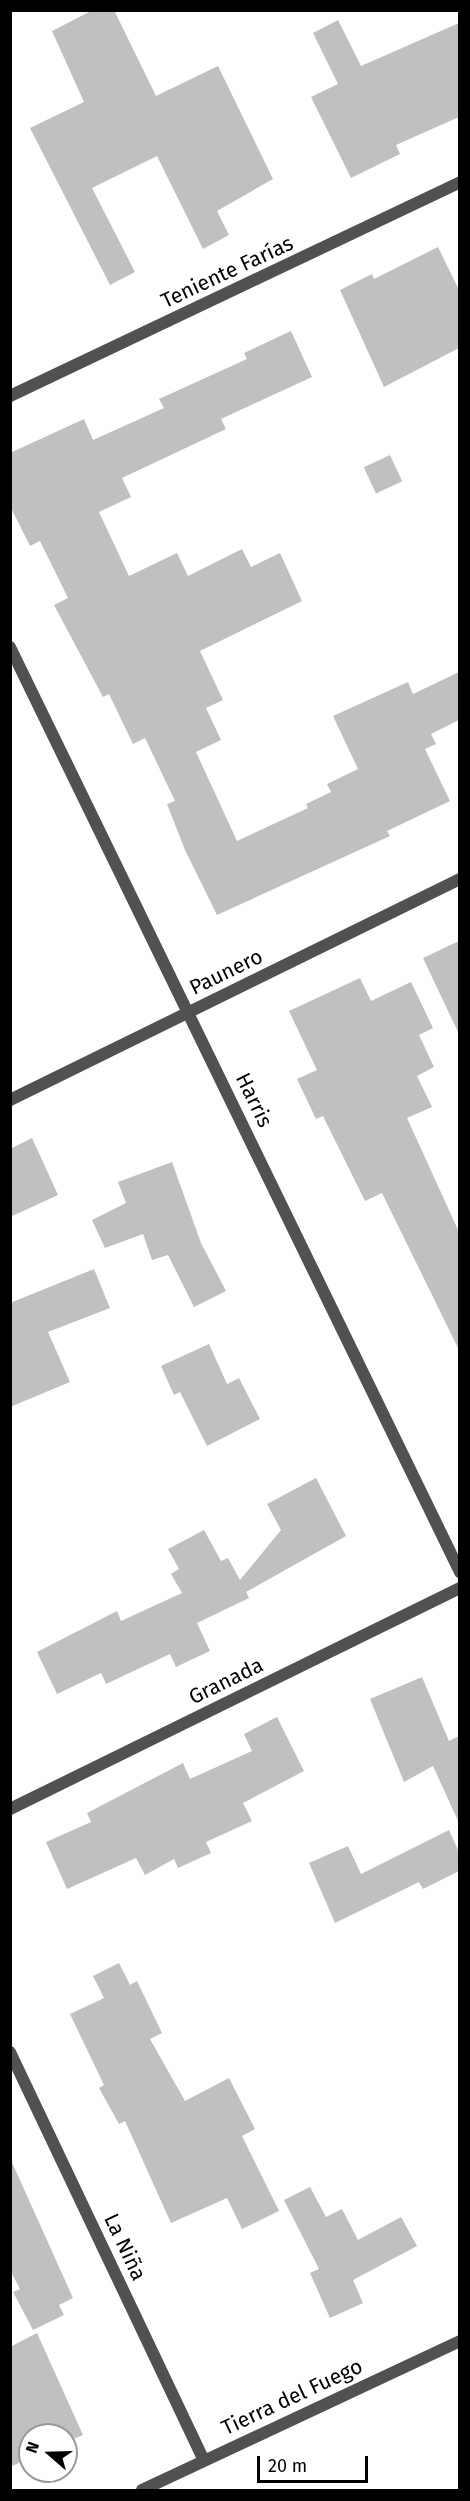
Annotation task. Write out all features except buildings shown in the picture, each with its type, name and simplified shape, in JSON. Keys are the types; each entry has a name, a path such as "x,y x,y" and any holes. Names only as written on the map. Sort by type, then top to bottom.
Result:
{"street":[{"name":"Teniente Farías","path":"10,396 459,182"},
{"name":"Harris","path":"10,647 190,1012 459,1572"},
{"name":"Paunero","path":"10,1100 459,879"},
{"name":"Granada","path":"10,1809 459,1588"},
{"name":"La Niña","path":"10,2052 204,2460"},
{"name":"Tierra del Fuego","path":"142,2490 459,2341"}]}
